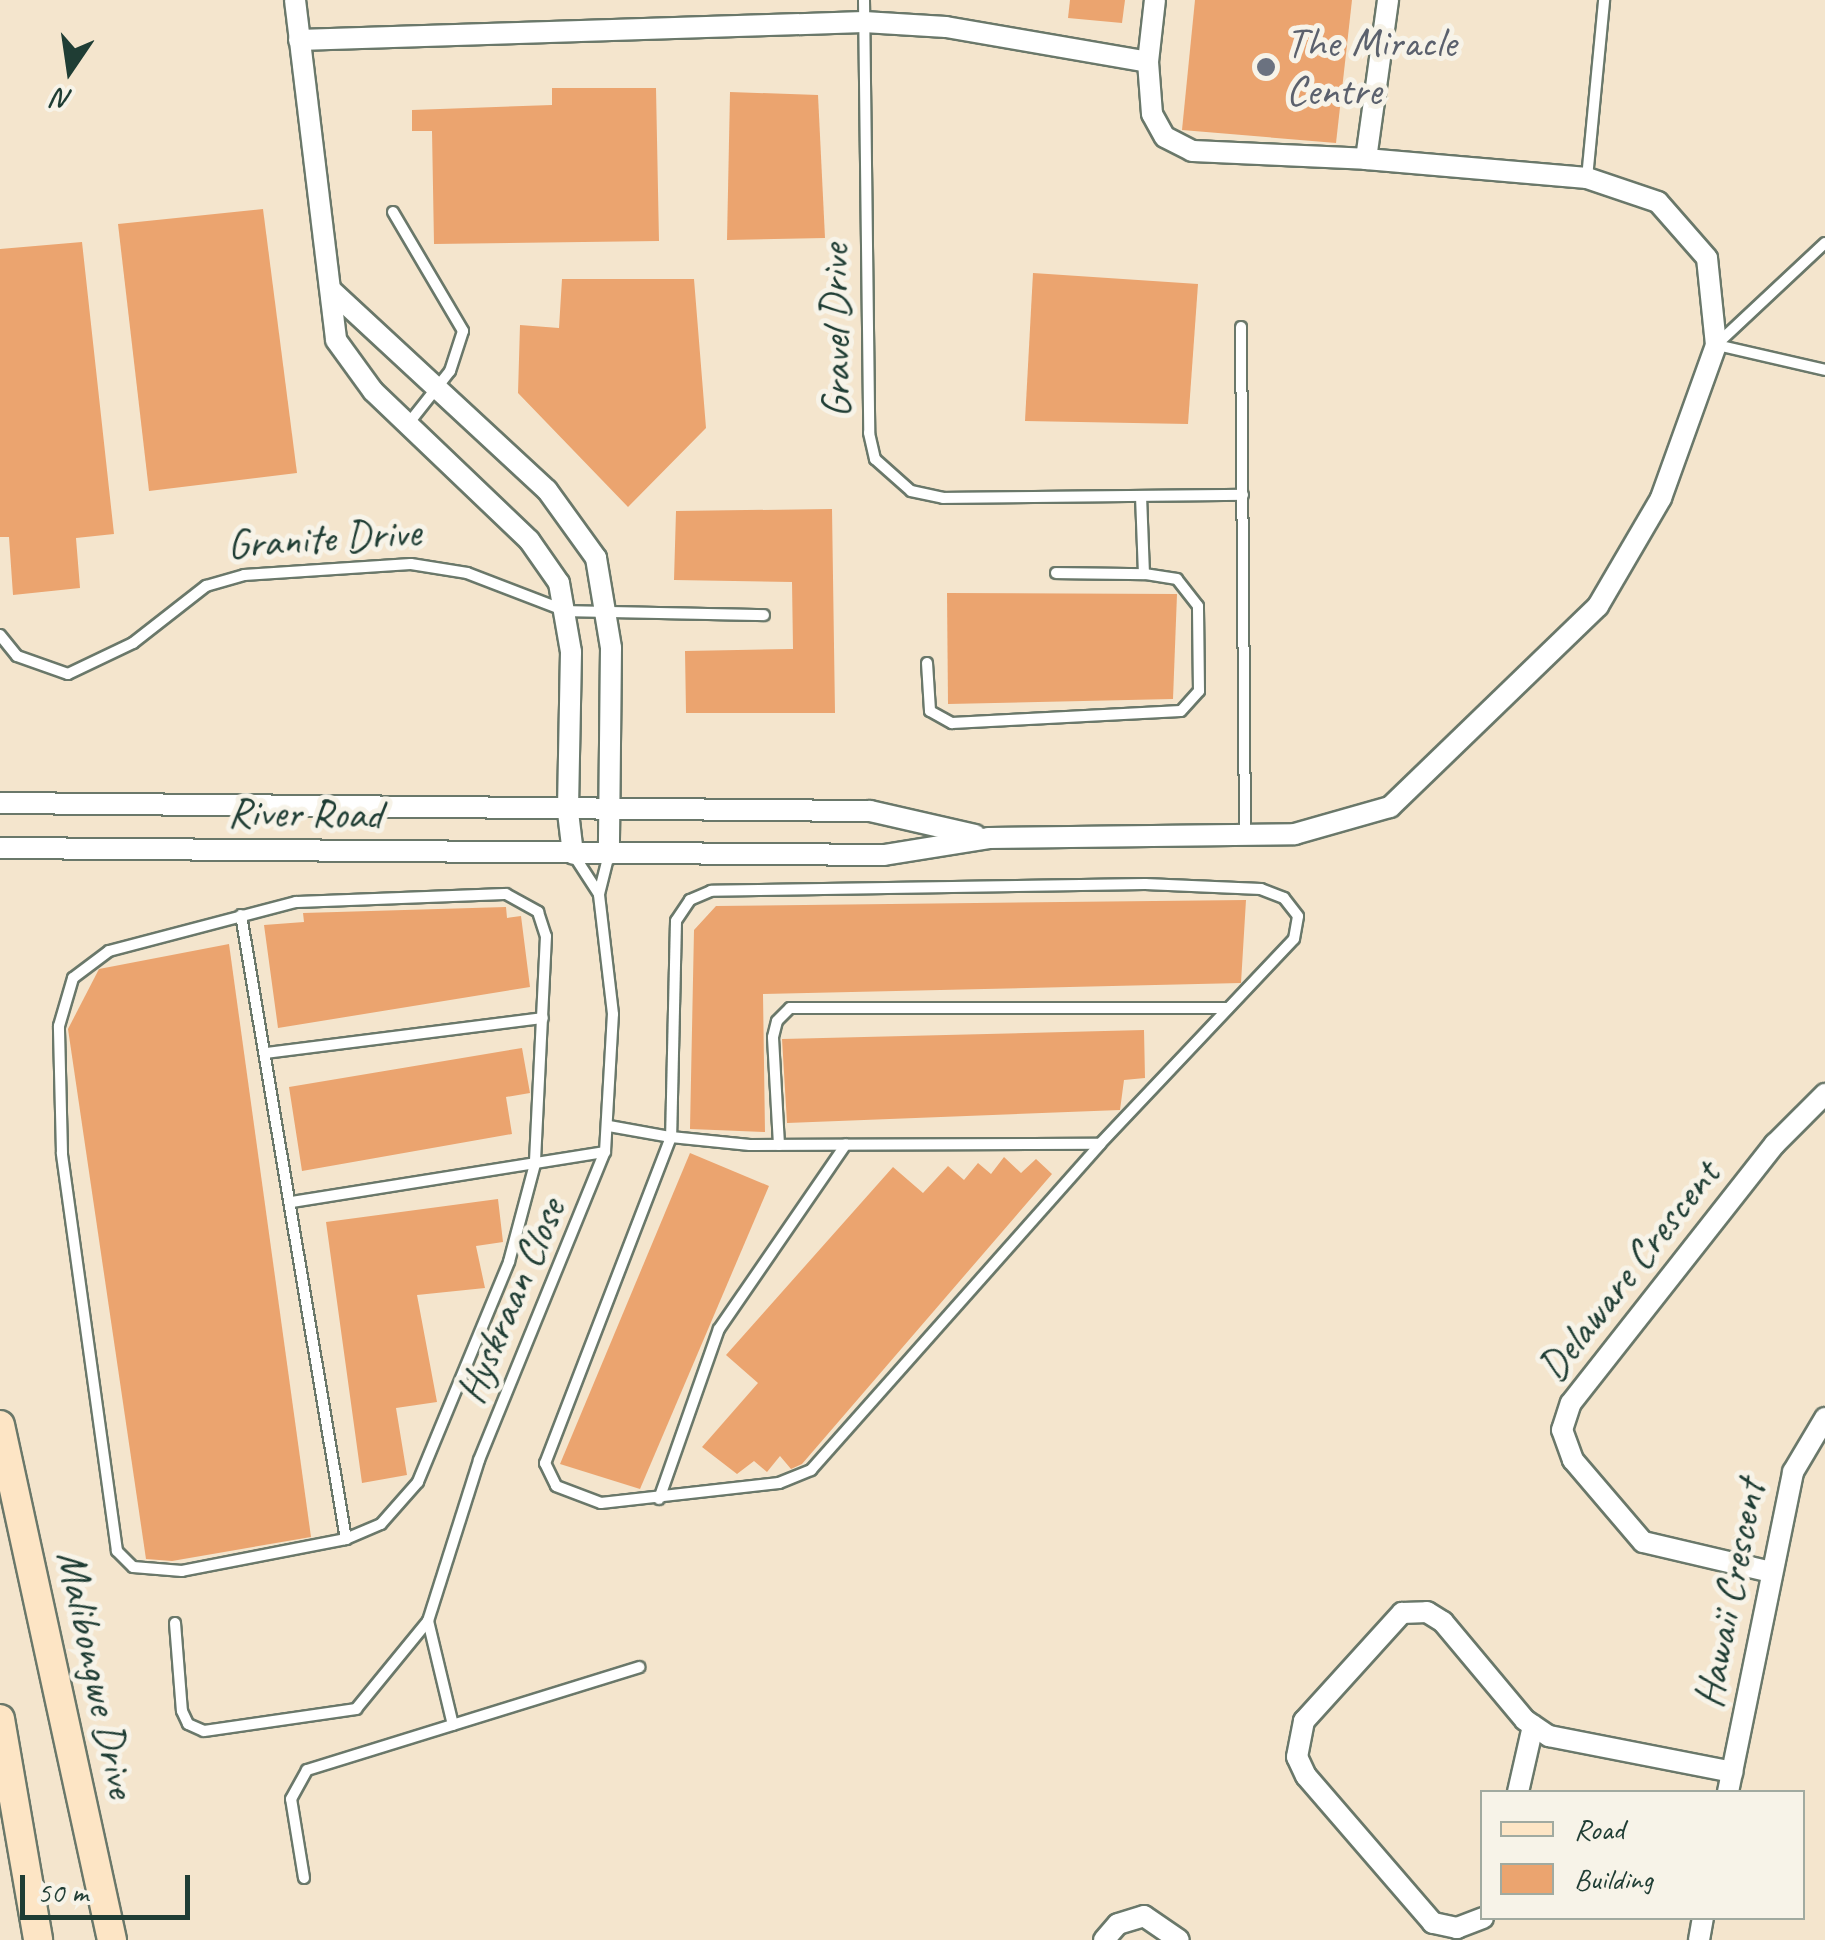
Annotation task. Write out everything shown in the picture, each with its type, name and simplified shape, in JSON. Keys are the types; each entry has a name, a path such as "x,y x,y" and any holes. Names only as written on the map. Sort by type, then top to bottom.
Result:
{"main road":[{"name":"Malibongwe Drive","path":"0,1425 112,1940"},
{"path":"1,1730 38,1940"}],"street":[{"name":"Granite Drive","path":"295,0 336,340 360,377 529,540 559,583 566,611 568,812 574,854"},
{"path":"988,838 1296,834 1390,807 1433,772 1598,606 1661,498 1716,345 1706,258 1658,202 1586,178 1366,159 1192,150 1166,137 1152,114 1148,62 1155,0"},
{"path":"1366,159 1388,0"},
{"path":"299,40 864,22 946,27 1148,62"},
{"path":"332,291 547,490 584,534 609,610 609,854"},
{"name":"River Road","path":"0,803 568,812 870,810 988,838"},
{"name":"River Road","path":"0,848 884,855 988,838"},
{"name":"Delaware Crescent","path":"1771,1572 1644,1542 1573,1460 1562,1430 1570,1404 1775,1144 1825,1094"},
{"name":"Hawaii Crescent","path":"1730,1782 1792,1472 1825,1418"},
{"path":"1480,1919 1445,1928 1423,1912 1306,1776 1298,1757 1300,1730 1393,1620 1419,1610 1442,1622 1533,1726 1562,1739 1730,1782"},
{"path":"1518,1790 1533,1726"},
{"path":"1104,1940 1118,1924 1144,1916 1178,1940"}],"lane":[{"name":"Gravel Drive","path":"864,0 869,433 875,459 901,485 928,496 1242,495"},
{"path":"1586,178 1604,0"},
{"path":"394,212 464,331 439,390 408,424"},
{"path":"1716,345 1825,243"},
{"path":"1241,327 1244,834"},
{"path":"1716,345 1825,370"},
{"path":"1141,496 1144,574"},
{"name":"Granite Drive","path":"0,635 17,656 68,674 133,643 206,586 244,575 411,564 467,574 566,611 764,615"},
{"path":"926,663 930,711 952,724 1181,711 1199,691 1198,606 1177,579 1144,574 1056,573"},
{"name":"Granite Drive","path":"574,854 599,894"},
{"path":"599,894 609,854"},
{"path":"1145,884 1262,889 1284,898 1298,916 1294,939 1228,1008 1100,1144 811,1470 779,1484 659,1499 581,1499 556,1486 545,1462 671,1137 676,922 690,900 711,890 1145,884"},
{"path":"506,894 524,900 538,912 546,936 535,1164 509,1262 418,1482 381,1524 346,1540 156,1574 133,1567 117,1550 62,1153 62,1002 73,978 109,951 241,915 344,895 506,894"},
{"name":"Hyskraan Close","path":"428,1621 478,1460 605,1152 613,1014 599,894"},
{"path":"241,915 346,1540"},
{"path":"779,1145 774,1037 777,1021 790,1008 1228,1008"},
{"path":"266,1053 543,1018"},
{"path":"609,1126 671,1137 779,1145 1100,1144"},
{"path":"659,1499 719,1330 846,1144"},
{"path":"292,1202 605,1152"},
{"path":"175,1623 182,1711 188,1724 204,1730 356,1709 428,1621"},
{"path":"428,1621 454,1725"},
{"path":"304,1878 290,1799 307,1770 640,1667"}],"building":[{"path":"1070,0 1125,0 1122,23 1068,18"},
{"name":"The Miracle Centre","path":"1195,0 1352,0 1336,143 1182,130"},
{"path":"552,88 656,88 659,241 434,244 432,131 412,131 412,110 552,105"},
{"path":"730,92 818,95 825,238 727,240"},
{"path":"263,209 297,473 149,491 118,224"},
{"path":"82,242 114,534 76,538 80,588 13,595 9,537 0,537 0,249"},
{"path":"1033,273 1198,284 1188,424 1025,421"},
{"path":"562,279 694,279 706,428 628,507 518,393 520,325 559,328"},
{"path":"832,509 835,713 686,713 685,651 793,649 792,582 674,580 676,511"},
{"path":"947,593 1177,594 1173,699 948,704"},
{"path":"1246,900 1241,983 763,994 765,1132 690,1129 694,930 716,906"},
{"path":"506,907 507,918 521,916 530,987 278,1028 264,925 304,922 303,913"},
{"path":"229,944 311,1537 172,1561 146,1559 68,1029 99,969"},
{"path":"1144,1030 1145,1078 1124,1080 1120,1110 787,1123 782,1039"},
{"path":"522,1048 530,1093 506,1097 512,1134 302,1171 289,1087"},
{"path":"690,1153 769,1186 640,1489 560,1464"},
{"path":"1004,1157 1021,1173 1036,1159 1052,1174 802,1464 791,1469 780,1456 767,1472 754,1461 737,1474 702,1447 758,1383 726,1355 893,1167 923,1193 948,1166 964,1180 978,1163 991,1174"},
{"path":"498,1199 503,1242 476,1246 485,1288 417,1295 437,1402 396,1408 407,1475 362,1483 326,1222"}],"place":[{"name":"The Miracle Centre","path":"1266,67"}]}
